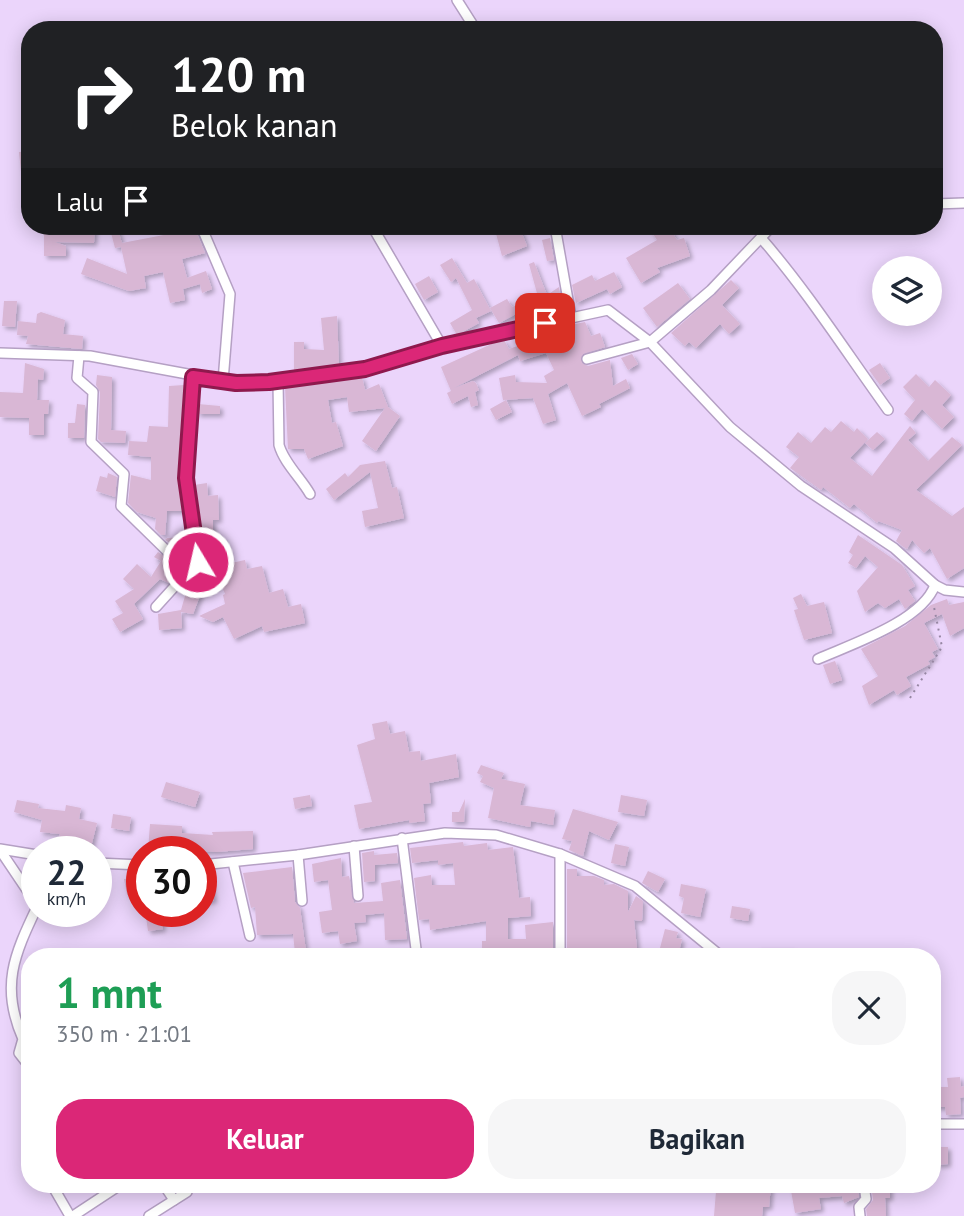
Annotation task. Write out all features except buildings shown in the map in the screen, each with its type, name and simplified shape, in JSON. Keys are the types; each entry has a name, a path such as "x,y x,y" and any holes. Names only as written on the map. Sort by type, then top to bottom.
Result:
{"street":[{"path":"457,0 470,21"},
{"path":"943,204 964,203"},
{"path":"205,235 230,294 223,381"},
{"path":"377,235 442,346"},
{"path":"557,235 571,317"},
{"path":"587,359 650,342 711,289 764,235"},
{"path":"761,238 802,284 836,339 888,410"},
{"path":"0,353 79,356 136,363 193,377 223,381 278,381 365,369 442,346 608,310 650,342 730,427 801,486 894,548 935,585 945,590 964,592"},
{"path":"79,356 77,378 93,392 91,442 124,474 121,506 150,537 182,559 198,562 187,485 188,406 193,377"},
{"path":"278,381 279,445 282,455 298,472 310,494"},
{"path":"156,607 173,589 182,559"},
{"path":"818,659 900,622 932,595 935,585"},
{"path":"217,864 298,855 445,833 485,834 534,844 635,886 711,948"},
{"path":"402,838 415,948"},
{"path":"354,846 358,896"},
{"path":"0,849 21,852"},
{"path":"0,849 21,881"},
{"path":"560,854 560,948"},
{"path":"298,855 302,901"},
{"path":"233,862 250,936"},
{"path":"21,1035 12,1016 11,962 27,927"},
{"path":"941,1124 964,1124"},
{"path":"57,1193 72,1216 108,1193"},
{"path":"169,1193 174,1200"},
{"path":"149,1216 185,1193"},
{"path":"860,1216 859,1207 866,1199 865,1193"}],"path":[{"path":"910,698 942,647 932,595"}],"route":[{"path":"198,562 186,478 190,415 188,406 193,377 236,383 269,382 365,369 442,346 545,323"}]}
